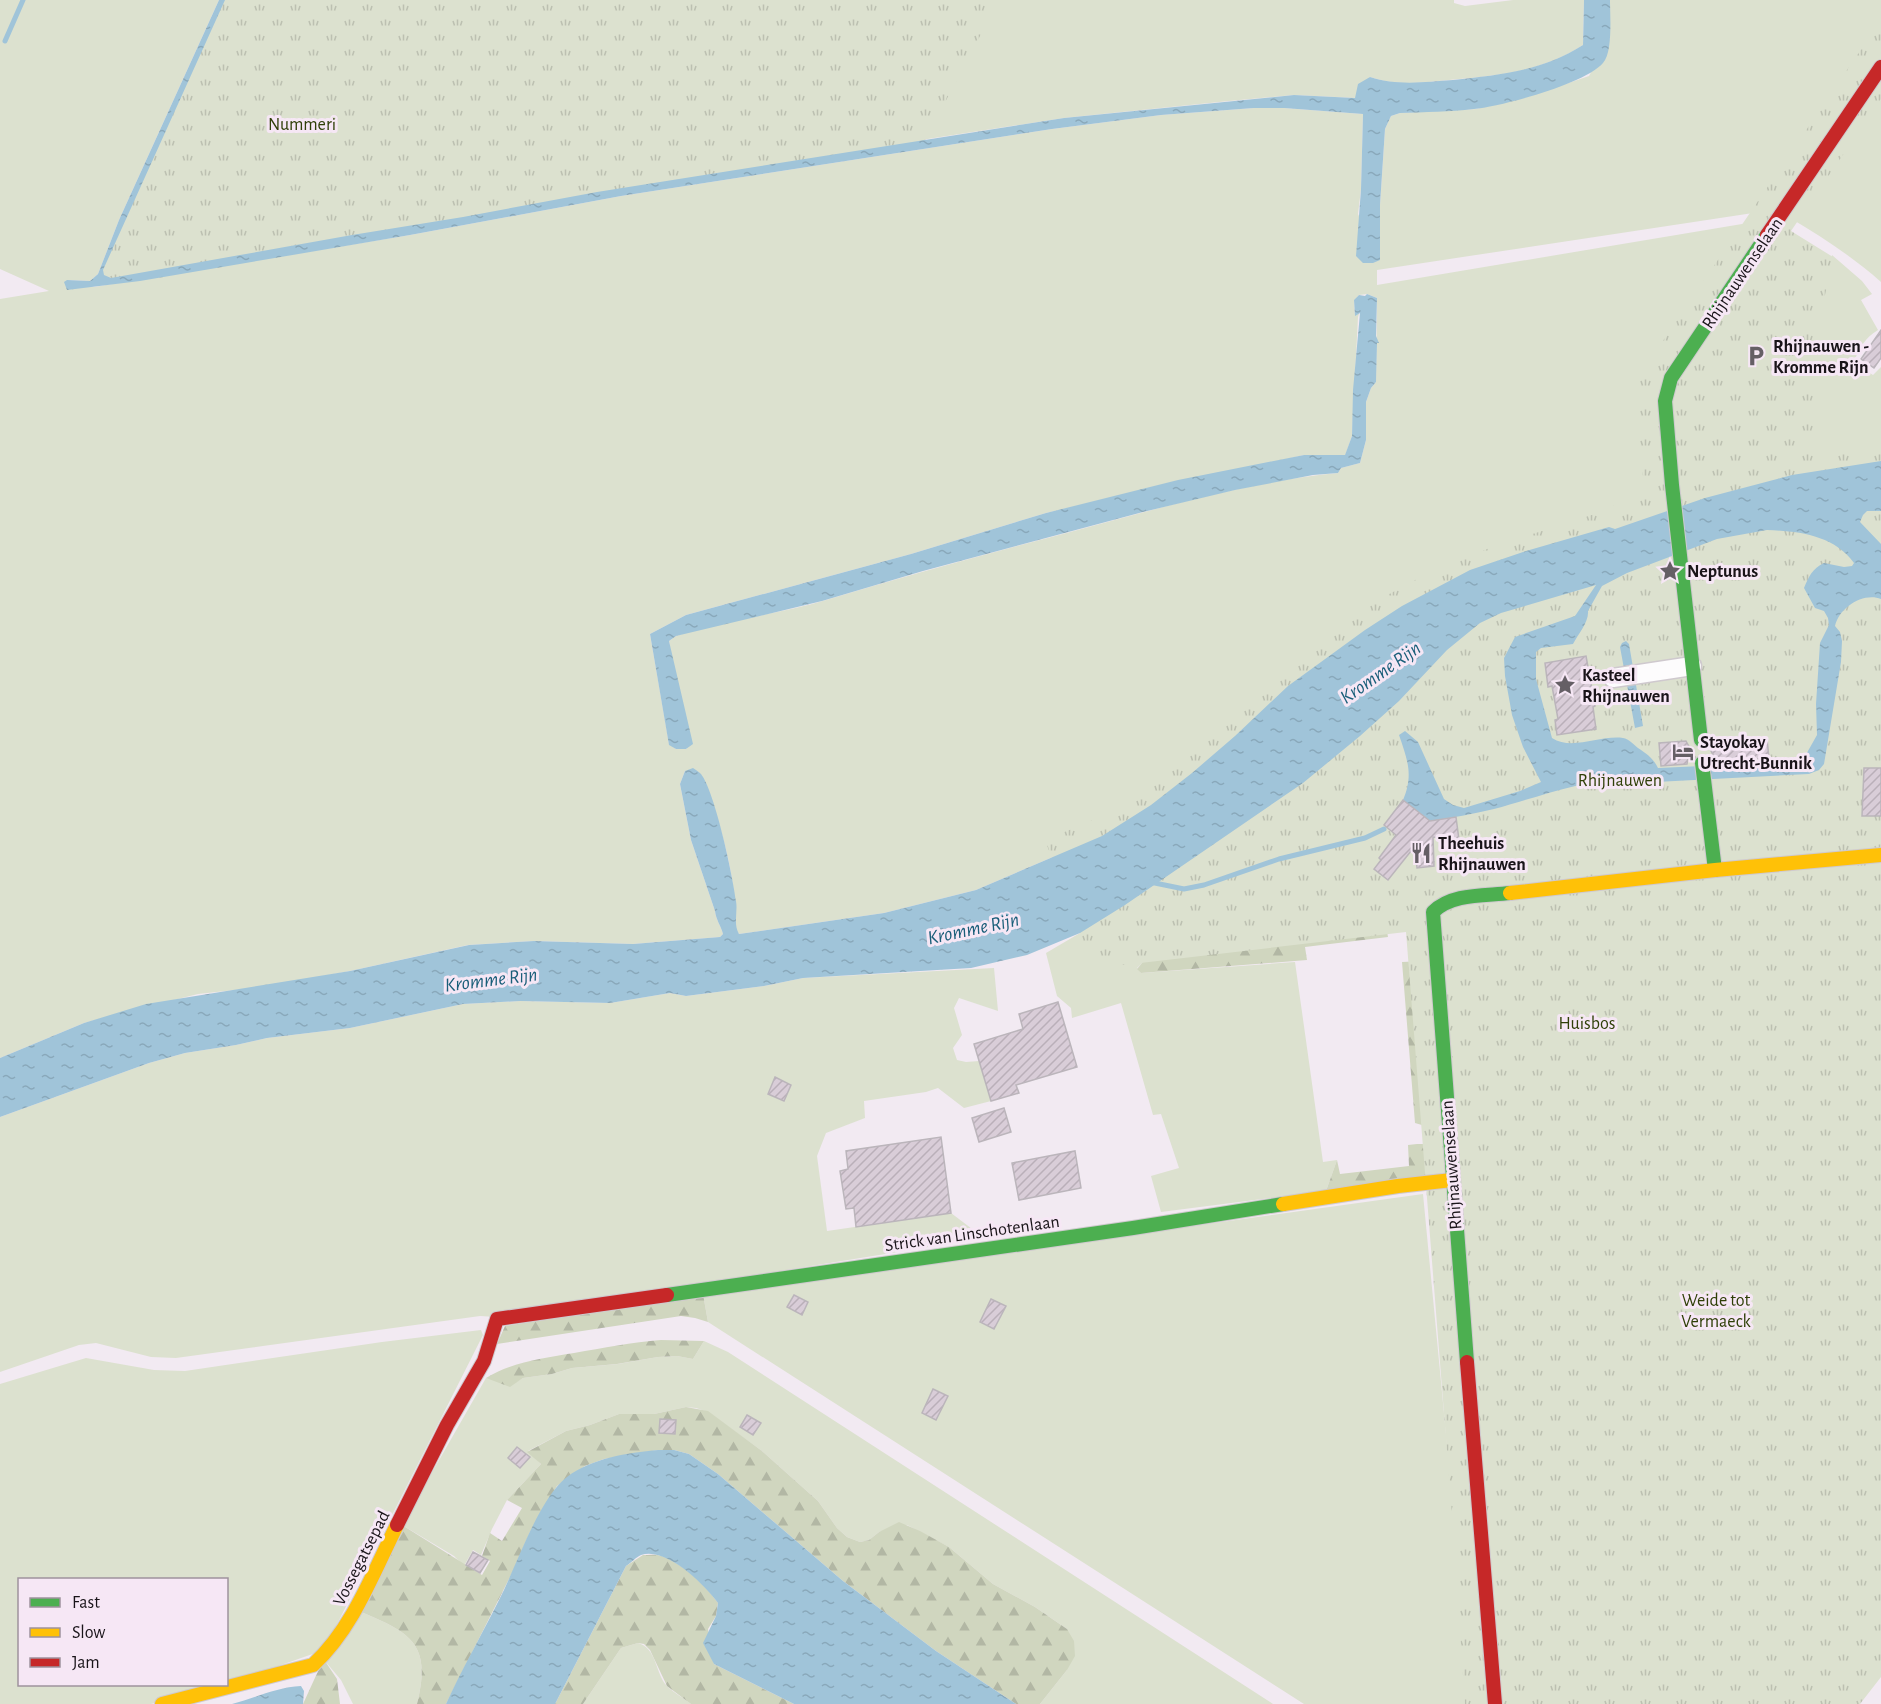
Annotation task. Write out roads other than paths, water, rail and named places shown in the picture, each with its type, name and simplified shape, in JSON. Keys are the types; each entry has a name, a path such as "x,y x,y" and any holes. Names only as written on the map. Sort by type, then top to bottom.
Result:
{"street":[{"name":"Rhijnauwenselaan","path":"1692,666 1665,401 1671,378 1881,68"},
{"path":"1615,678 1692,666 1701,740"},
{"path":"1702,765 1715,870"},
{"name":"Rhijnauwenselaan","path":"1495,1704 1452,1180 1434,912 1440,905 1452,900 1715,870 1881,855"},
{"name":"Strick van Linschotenlaan","path":"497,1319 1121,1230 1398,1186 1452,1180"},
{"name":"Vossegatsepad","path":"162,1704 313,1665 327,1653 354,1611 447,1425 484,1360 497,1319"}],"water":[{"path":"219,0 225,0 103,270 104,275 111,278 597,192 1064,118 1294,95 1355,98 1358,84 1370,77 1391,82 1411,83 1504,74 1552,61 1583,45 1584,0 1610,0 1610,33 1608,51 1603,63 1579,79 1562,86 1487,107 1456,111 1400,113 1391,116 1385,129 1380,205 1380,260 1373,263 1363,263 1356,256 1363,114 1254,108 1161,115 1052,129 621,196 140,281 67,290 64,282 67,280 90,281 98,274 119,220"},
{"path":"1367,294 1377,298 1376,336 1379,343 1377,343 1376,382 1366,402 1366,440 1360,463 1341,468 1338,473 1313,475 1235,490 1143,512 923,571 822,601 676,636 669,641 693,744 686,749 676,749 669,745 650,634 686,615 911,554 1046,513 1178,480 1304,455 1345,455 1352,436 1353,390 1360,313 1355,316 1354,300 1359,295"},
{"name":"Kromme Rijn","path":"1881,461 1881,511 1867,511 1860,522 1881,544 1881,599 1867,598 1853,603 1837,619 1835,626 1840,632 1842,641 1841,662 1824,764 1819,770 1809,774 1656,782 1616,779 1574,786 1494,809 1430,821 1403,800 1409,774 1399,735 1405,731 1418,742 1444,799 1453,805 1464,808 1520,791 1541,782 1523,747 1512,715 1504,658 1515,637 1575,616 1596,585 1501,613 1480,623 1447,650 1399,701 1303,783 1125,905 1080,933 1027,955 971,968 803,978 764,986 686,996 670,993 610,1003 520,1001 463,1004 350,1028 267,1038 185,1053 149,1063 0,1117 0,1058 84,1023 146,1004 350,971 469,945 534,941 633,944 720,937 723,934 691,840 680,784 685,771 693,768 701,774 706,784 717,816 734,889 736,926 739,934 884,913 976,890 1102,836 1151,805 1235,736 1288,686 1402,606 1470,570 1609,527 1615,529 1705,498 1792,475","holes":["1767,530 1815,536 1836,546 1854,563 1852,566 1844,567 1824,563 1811,573 1804,588 1815,608 1824,611 1829,625 1820,643 1816,704 1817,735 1804,758 1789,762 1658,768 1650,757 1625,739 1568,743 1552,738 1536,679 1536,652 1541,648 1573,644 1602,586 1627,573 1717,539"]},
{"path":"1626,641 1629,644 1643,726 1635,728 1620,647"},
{"path":"674,1450 689,1454 718,1474 843,1581 936,1651 1016,1704 794,1704 714,1664 703,1643 716,1616 718,1603 684,1569 662,1556 651,1554 641,1555 626,1566 555,1704 446,1704 498,1602 537,1517 556,1487 587,1465 622,1455"},
{"path":"301,1686 304,1691 303,1704 232,1704 275,1691"}],"waterway":[{"path":"5,41 23,0"},
{"path":"1150,882 1184,889 1204,885 1279,859 1365,838 1384,829"}],"place":[{"name":"Rhijnauwen - Kromme Rijn","path":"1756,356"},
{"name":"Neptunus","path":"1670,571"},
{"name":"Kasteel Rhijnauwen","path":"1565,685"},
{"name":"Stayokay Utrecht-Bunnik","path":"1683,752"},
{"name":"Theehuis Rhijnauwen","path":"1421,853"}],"park label":[{"name":"Nummeri","path":"302,124"},
{"name":"Rhijnauwen","path":"1620,780"},
{"name":"Huisbos","path":"1587,1023"},
{"name":"Weide tot Vermaeck","path":"1716,1310"}]}
